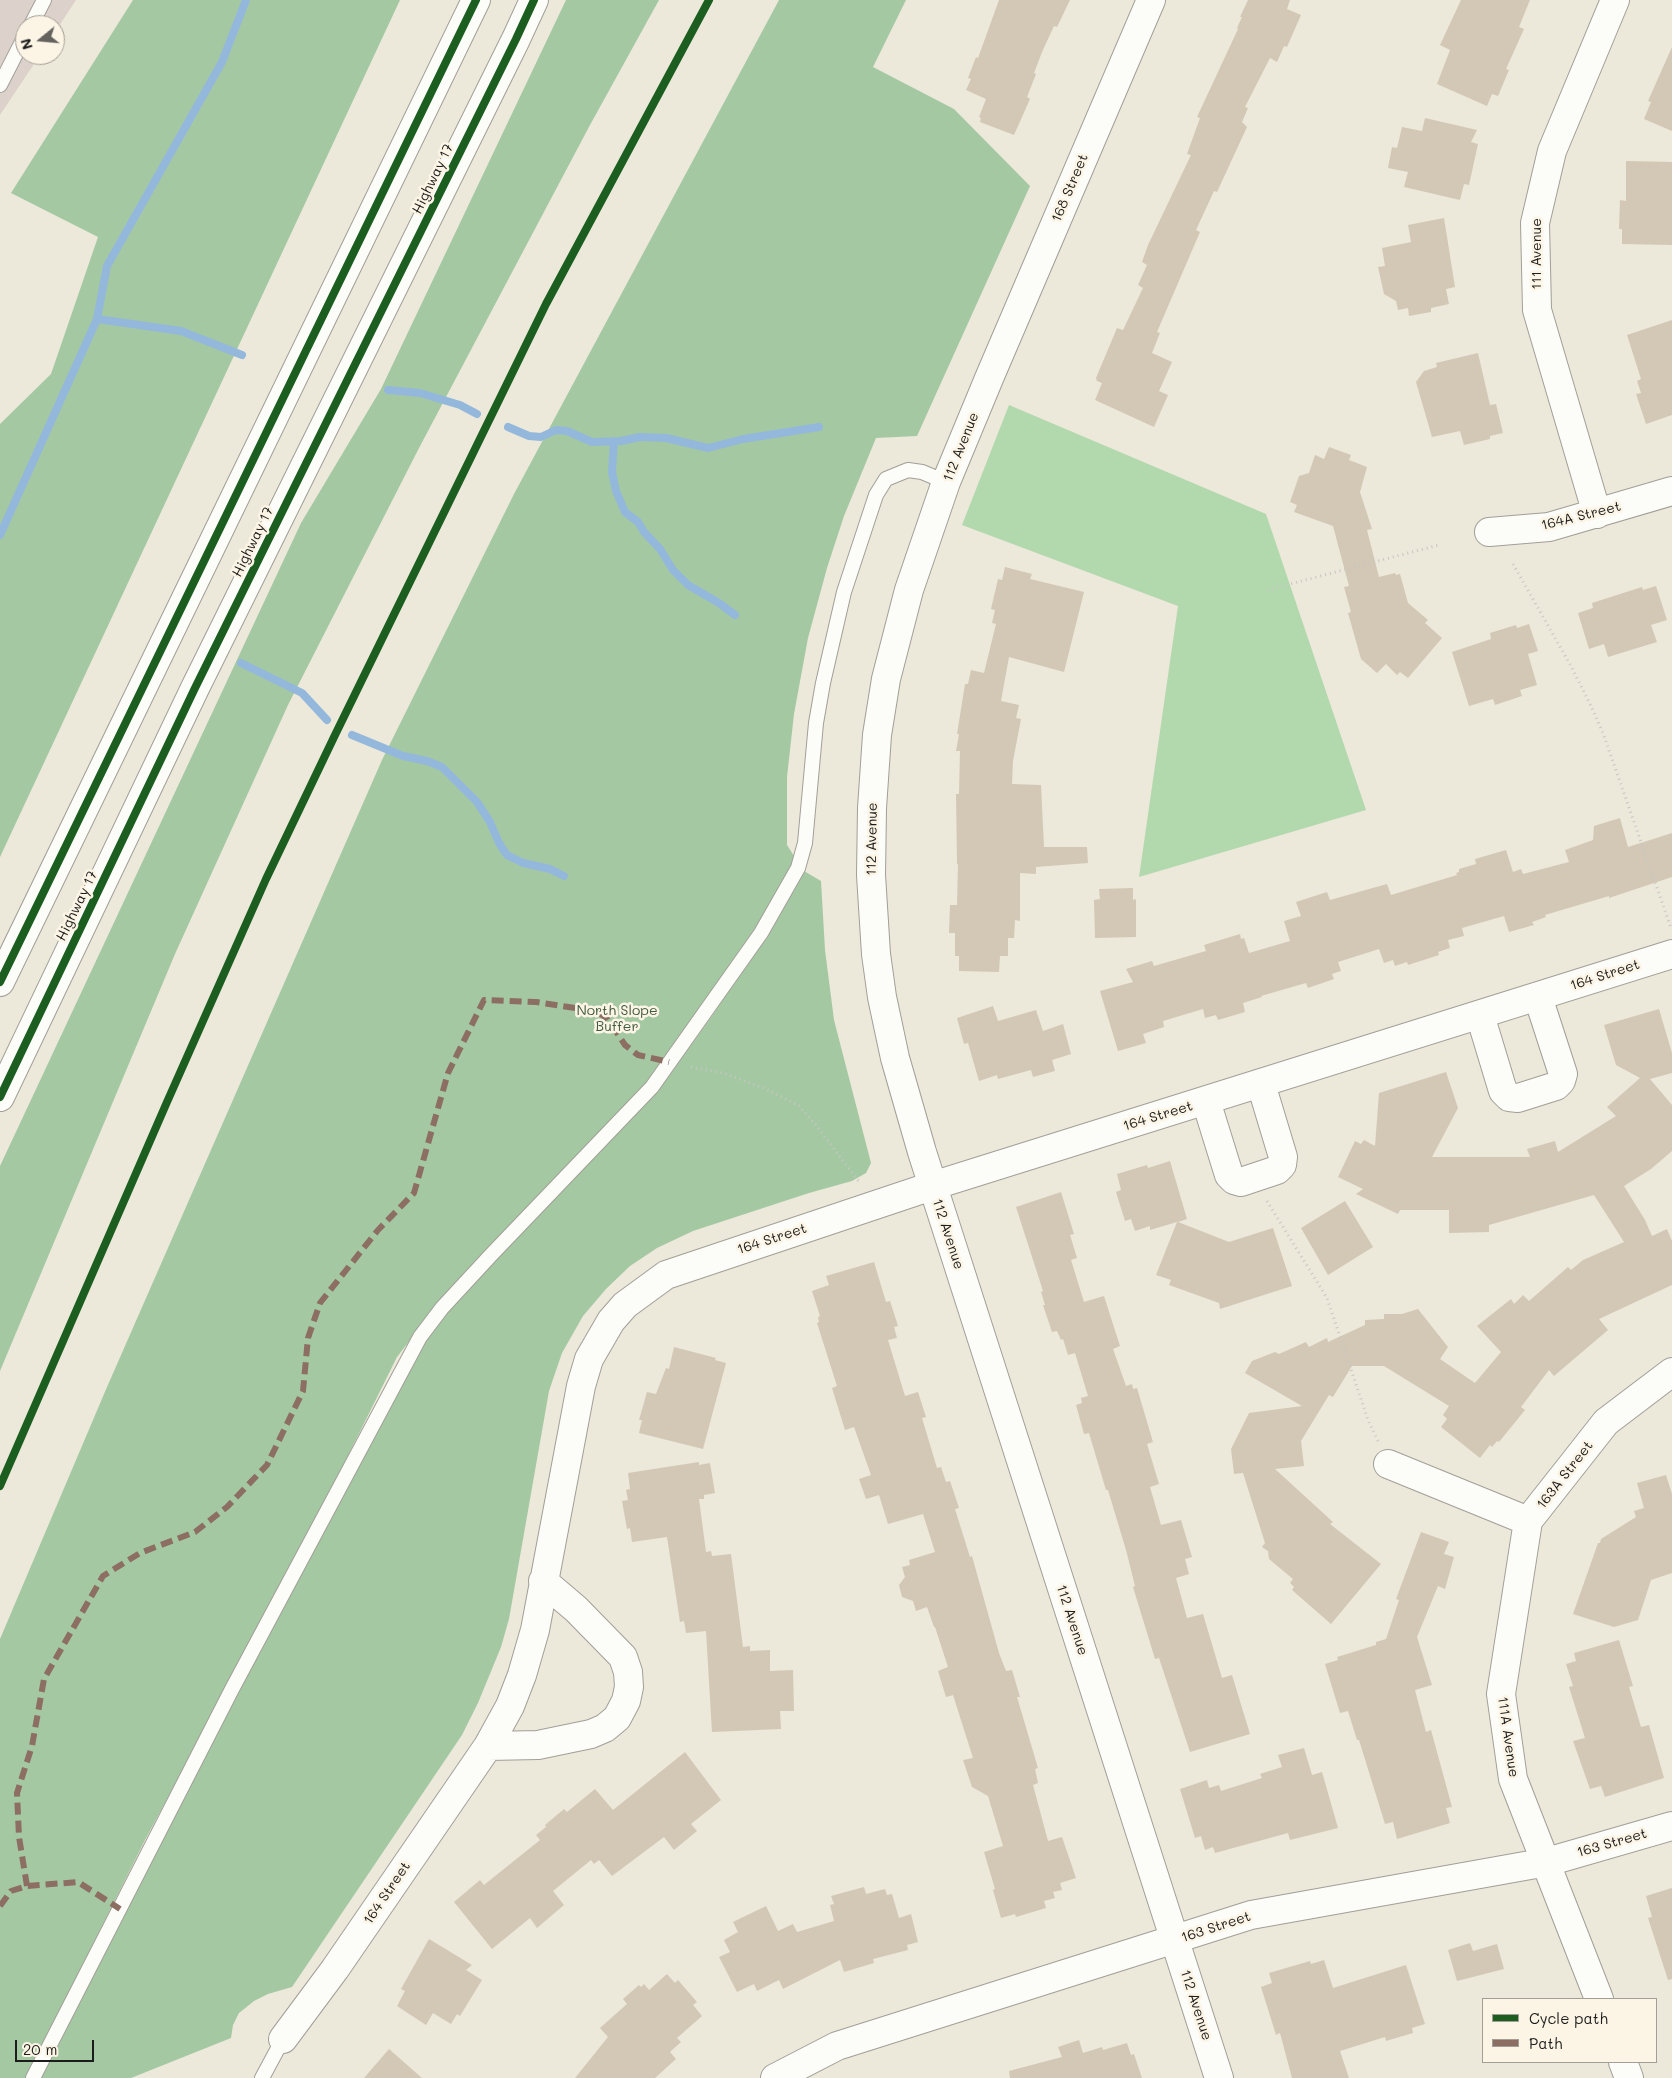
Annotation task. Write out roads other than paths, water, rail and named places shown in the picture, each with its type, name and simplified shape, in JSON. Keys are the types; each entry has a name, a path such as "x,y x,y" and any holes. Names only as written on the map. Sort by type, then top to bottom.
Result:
{"main road":[{"path":"0,982 476,0"},
{"name":"Highway 17","path":"0,1096 195,688 534,0"},
{"name":"168 Street","path":"990,376 1151,0"},
{"name":"111 Avenue","path":"1597,514 1537,310 1535,222 1552,151 1615,0"},
{"name":"112 Avenue","path":"990,376 946,482 909,590 886,680 877,735 872,808 871,875 876,954 882,997 895,1058 932,1186 1219,2078"},
{"name":"164A Street","path":"1489,532 1549,527 1672,491"},
{"name":"164 Street","path":"283,2039 335,1969 488,1746 510,1706 522,1675 535,1630 581,1386 589,1359 598,1340 625,1305 666,1275 932,1186 1672,954"},
{"path":"1480,1015 1503,1091 1509,1097 1518,1098 1556,1086 1561,1081 1563,1074 1538,997"},
{"name":"164 Street","path":"1206,1101 1229,1175 1234,1180 1241,1182 1278,1170 1282,1165 1283,1158 1261,1084"},
{"name":"163A Street","path":"1388,1464 1528,1521 1606,1422 1672,1372"},
{"name":"111A Avenue","path":"1528,1521 1501,1694 1514,1780 1599,1998"},
{"path":"488,1746 538,1745 591,1734 605,1728 617,1718 626,1701 629,1687 628,1672 623,1657 576,1609 543,1581"},
{"name":"163 Street","path":"775,2078 837,2046 1251,1915 1547,1862 1672,1826"},
{"path":"1623,2063 1629,2078"}],"lane":[{"path":"36,15 44,0"},
{"path":"0,85 15,56"},
{"path":"33,2078 240,1674 420,1336 442,1308 491,1255 652,1087 761,933 798,868 805,843 816,723 823,683 844,592 879,487 886,479 908,470 918,471 946,482"},
{"path":"262,2078 283,2039"}],"waterway":[{"path":"0,535 97,319 107,266 222,62 246,0"},
{"path":"97,319 181,331 242,355"},
{"path":"388,390 420,393 460,405 477,414"},
{"path":"508,427 529,436 541,437 556,430 567,431 592,442 621,441 640,437 666,438 708,448 743,439 819,427"},
{"path":"614,441 612,472 616,491 625,512 638,522 644,532 660,549 673,570 688,585 719,603 735,615"},
{"path":"241,663 302,693 327,720"},
{"path":"352,735 403,756 427,761 442,767 477,802 507,855 523,863 550,869 564,876"}],"park label":[{"name":"North Slope Buffer","path":"617,1020"}]}
